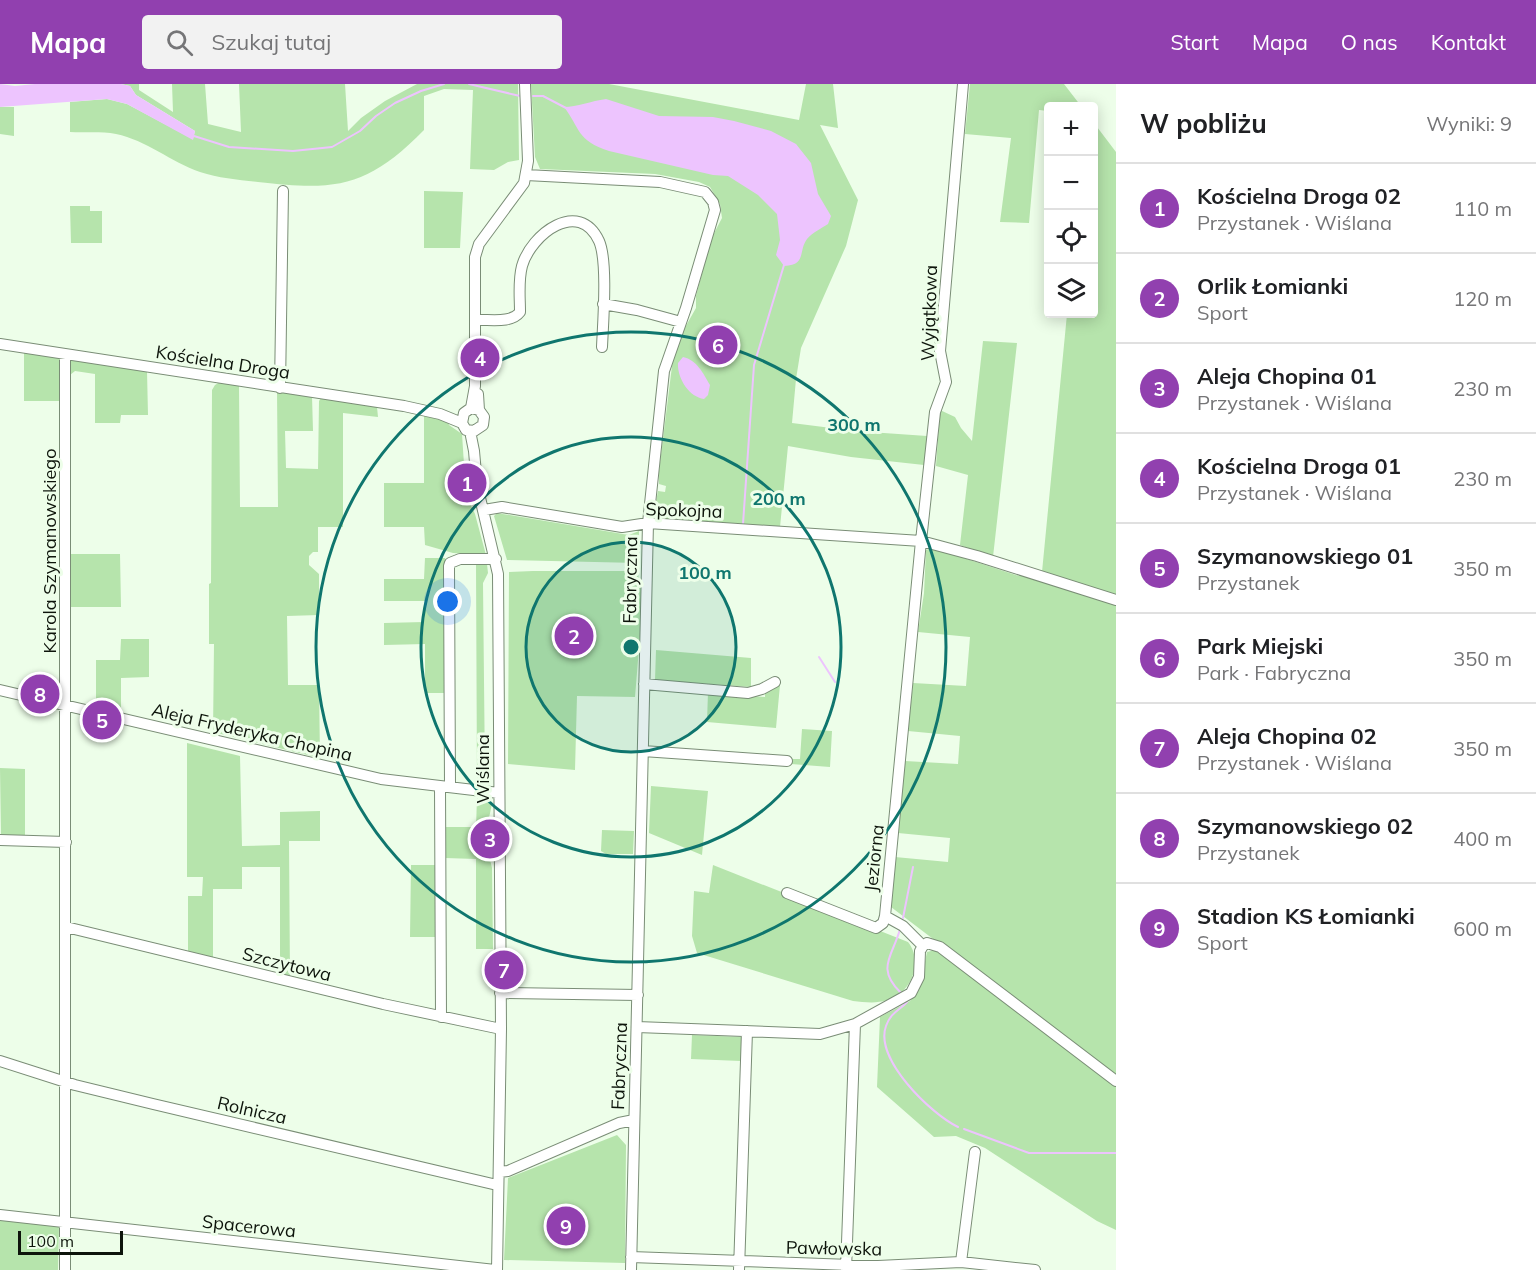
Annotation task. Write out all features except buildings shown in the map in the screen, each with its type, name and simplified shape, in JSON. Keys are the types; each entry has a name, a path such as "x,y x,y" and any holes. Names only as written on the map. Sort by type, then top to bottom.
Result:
{"street":[{"name":"Wiślana","path":"496,1270 501,1029 498,574 477,485 470,419 478,393 475,386 475,257 478,244 520,188 526,175 528,161 525,84"},
{"name":"Wyjątkowa","path":"921,541 935,412 946,382 940,351 963,84"},
{"name":"Fabryczna","path":"526,175 653,181 699,190 708,195 715,210 681,322 663,371 648,523 631,1270"},
{"path":"280,388 283,191"},
{"path":"475,320 511,319 518,315 520,312 519,279 526,254 532,244 543,233 563,222 575,222 585,226 598,239 602,254 602,347"},
{"path":"603,304 637,309 681,322"},
{"name":"Kościelna Droga","path":"0,344 404,406 456,419 470,419"},
{"name":"Karola Szymanowskiego","path":"65,1270 66,354"},
{"name":"Spokojna","path":"484,510 502,507 622,527 648,523 921,541 977,556 1116,600"},
{"name":"Jeziorna","path":"921,541 885,916 903,926 923,946"},
{"path":"441,1017 449,566 450,563 460,559 496,559"},
{"path":"644,684 748,693 775,682"},
{"name":"Aleja Fryderyka Chopina","path":"0,690 342,771 381,779 499,793"},
{"path":"643,751 787,761"},
{"path":"0,840 66,842"},
{"path":"787,892 876,928 883,923 885,916"},
{"name":"Szczytowa","path":"66,927 441,1017 501,1029"},
{"path":"637,1027 820,1034 855,1024 911,993 918,977 920,951 927,943 940,947 1116,1081"},
{"path":"501,993 638,995"},
{"path":"846,1268 855,1024"},
{"path":"739,1266 747,1031"},
{"name":"Rolnicza","path":"0,1061 65,1082 497,1185"},
{"path":"499,1172 508,1172 619,1123 634,1120"},
{"path":"961,1262 975,1152"},
{"name":"Spacerowa","path":"0,1215 496,1270"},
{"name":"Pawłowska","path":"631,1257 739,1266 846,1268 961,1262 1035,1270"}],"green space":[{"path":"121,84 139,84 139,90 173,112 172,84 205,84 208,124 241,132 239,84 345,84 348,131 361,118 385,101 417,84 518,84 519,160 508,162 494,170 470,169 473,90 444,89 424,96 424,130 385,164 367,174 330,185 309,186 221,177 189,168 127,137 116,134 70,132 70,102 107,99 127,104 193,139 195,131 136,95 130,86"},
{"path":"531,84 609,84 799,120 806,84 833,84 838,128 820,125 858,200 846,246 801,348 792,423 855,431 927,436 924,465 851,457 788,446 780,527 662,520 664,511 657,511 655,507 658,491 665,492 666,486 659,484 659,471 673,358 683,331 696,308 696,296 711,239 722,218 720,204 710,187 699,182 655,174 540,169 535,157"},
{"path":"970,84 1064,84 1078,102 1044,102 1044,111 1039,110 1029,223 1000,222 1011,138 965,134"},
{"path":"0,107 14,107 14,136 0,134"},
{"path":"1098,128 1116,152 1116,598 1042,572 1067,318 1098,318"},
{"path":"424,191 463,192 460,248 424,248"},
{"path":"70,206 90,206 90,211 102,211 102,243 71,243"},
{"path":"983,341 1017,343 993,557 960,545 968,475 936,466 940,410 955,417 972,441"},
{"path":"24,351 61,357 61,401 24,401"},
{"path":"70,358 147,371 148,415 121,415 120,423 95,423 95,374 75,371 70,375"},
{"path":"220,382 239,385 240,507 278,507 277,390 312,396 313,431 285,431 286,468 318,469 319,401 321,398 377,407 378,417 343,413 343,527 318,527 318,552 313,552 309,556 309,565 319,574 319,615 287,616 288,685 319,685 320,758 213,732 214,644 209,644 212,390"},
{"path":"424,416 448,420 449,425 462,434 466,495 475,514 486,555 453,553 425,545 424,527 384,527 384,483 424,483"},
{"path":"497,513 629,535 639,531 638,563 507,560 494,516"},
{"path":"933,548 1019,576 1019,572 1116,605 1116,1078 891,907 895,857 948,862 950,838 898,833 905,761 958,764 960,736 908,731 913,683 966,686 970,637 918,632 924,593 926,550"},
{"path":"70,554 120,554 121,607 70,607"},
{"path":"425,558 445,558 447,564 447,693 425,693 425,644 384,645 384,623 424,622 425,601 384,601 384,579 424,579"},
{"path":"476,564 487,564 488,573 483,583 485,777 480,782 477,782"},
{"path":"633,571 638,574 643,599 635,697 577,696 575,770 508,764 509,572"},
{"path":"121,639 149,639 149,677 121,678 121,711 96,705 96,660 120,660"},
{"path":"656,650 751,658 751,687 655,680"},
{"path":"780,685 776,728 707,722 708,692 765,697 765,692"},
{"path":"802,729 832,731 830,767 791,764 792,759 800,759"},
{"path":"187,743 240,756 242,846 280,845 280,812 320,811 320,841 289,841 290,979 280,977 280,867 242,867 242,889 213,889 213,960 188,953 188,896 202,896 203,877 187,877"},
{"path":"0,768 25,769 25,837 1,835"},
{"path":"651,786 708,791 702,855 649,833"},
{"path":"477,798 486,799 492,804 487,827 488,851 492,868 493,949 476,949 476,859 445,858 445,827 476,827"},
{"path":"602,830 634,831 633,854 606,854 601,851"},
{"path":"411,865 437,865 437,937 410,937"},
{"path":"713,865 908,942 913,950 915,968 908,984 903,991 887,1000 853,1001 697,953 692,936 694,891 709,893"},
{"path":"935,950 1116,1083 1116,1230 1097,1221 985,1148 956,1136 934,1137 877,1087 880,1017 910,1001 919,990 927,952"},
{"path":"692,1035 742,1037 741,1061 691,1059"},
{"path":"617,1135 626,1145 625,1263 504,1260 508,1178"},
{"path":"0,1220 59,1225 58,1270 0,1270"}],"shaded area":[{"path":"0,84 15,86 121,84 130,86 136,95 195,131 193,140 127,104 107,99 0,107"},
{"path":"606,99 659,116 713,117 734,121 771,131 796,144 811,163 818,194 831,216 828,224 807,239 801,257 796,263 784,266 776,255 780,240 777,214 758,195 728,176 713,175 609,151 585,138 564,107"},
{"path":"683,357 696,364 710,385 708,395 704,399 693,395 682,380 678,363"}],"waterway":[{"path":"194,136 229,147 293,151 332,147 360,131 395,103 444,84"},
{"path":"469,84 520,96"},
{"path":"533,96 543,96 566,108"},
{"path":"743,524 754,365 784,265"},
{"path":"819,657 835,682"},
{"path":"903,918 913,867"},
{"path":"900,929 887,969 893,984 901,993"},
{"path":"907,1002 893,1015 886,1026 885,1039 888,1054 896,1069 920,1098 958,1127"},
{"path":"964,1129 1029,1153 1116,1153"}],"place":[{"name":"Park Miejski","path":"718,345"},
{"name":"Kościelna Droga 01","path":"480,358"},
{"name":"Kościelna Droga 02","path":"467,483"},
{"name":"Orlik Łomianki","path":"574,636"},
{"name":"Szymanowskiego 02","path":"40,694"},
{"name":"Szymanowskiego 01","path":"102,720"},
{"name":"Aleja Chopina 01","path":"490,839"},
{"name":"Aleja Chopina 02","path":"504,970"},
{"name":"Stadion KS Łomianki","path":"566,1226"}]}
